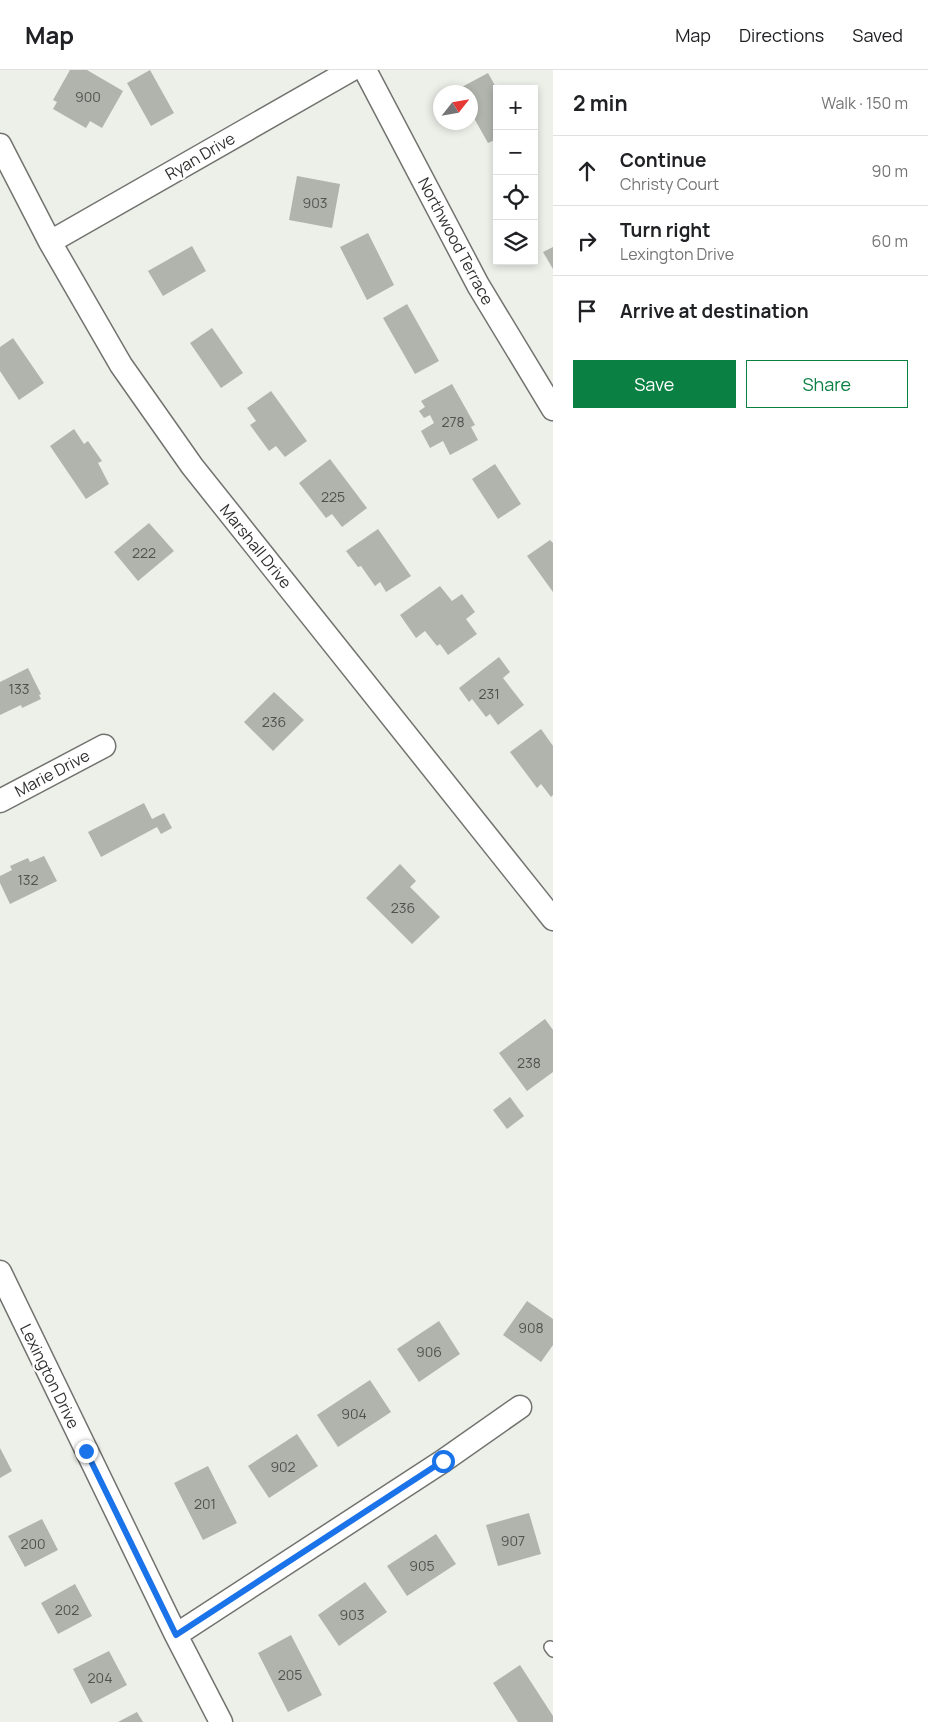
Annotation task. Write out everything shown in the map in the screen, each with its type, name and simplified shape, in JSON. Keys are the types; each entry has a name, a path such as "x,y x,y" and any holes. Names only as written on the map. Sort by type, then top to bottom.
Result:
{"street":[{"name":"Ryan Drive","path":"50,242 351,70"},
{"name":"Northwood Terrace","path":"365,70 478,285 553,409"},
{"name":"Marshall Drive","path":"0,145 50,242 121,365 192,466 553,919"},
{"name":"Marie Drive","path":"0,801 104,746"},
{"name":"Lexington Drive","path":"0,1272 176,1635 221,1722"},
{"path":"176,1635 443,1461 520,1407"}],"building":[{"path":"70,70 87,70 123,91 102,128 90,121 86,128 53,109 57,102 53,100"},
{"path":"150,70 174,113 151,126 127,83"},
{"path":"488,73 495,85 493,85 493,141 488,143 478,125 478,85 466,85"},
{"path":"297,176 340,184 332,228 289,220"},
{"path":"368,233 394,285 367,300 340,247"},
{"path":"192,246 206,271 163,296 148,271"},
{"path":"553,247 553,269 543,252"},
{"path":"407,304 439,361 415,374 383,318"},
{"path":"212,328 243,373 221,388 190,343"},
{"path":"13,338 44,383 19,400 0,371 0,347"},
{"path":"452,384 475,425 471,427 478,440 450,455 443,441 430,448 421,431 434,423 430,415 424,418 419,411 425,407 421,401"},
{"path":"271,391 307,441 285,457 276,446 269,451 250,425 256,421 247,408"},
{"path":"74,429 84,444 88,441 102,461 98,463 109,484 86,499 50,446"},
{"path":"330,459 367,508 342,527 332,514 326,518 299,483"},
{"path":"495,464 521,504 498,519 472,479"},
{"path":"149,523 174,551 138,581 114,552"},
{"path":"378,529 411,576 386,592 380,582 375,586 361,566 358,567 346,551"},
{"path":"550,540 553,543 553,592 527,556"},
{"path":"440,586 452,601 462,594 475,612 466,619 477,634 448,655 440,644 437,646 425,631 416,638 400,615"},
{"path":"499,657 510,672 503,678 524,705 498,725 490,714 486,717 472,699 469,702 459,688"},
{"path":"28,668 41,694 39,695 41,699 22,708 21,705 0,715 0,682"},
{"path":"274,692 304,720 273,751 244,722"},
{"path":"541,729 553,746 553,795 551,797 541,784 537,788 510,752"},
{"path":"144,803 152,819 164,813 172,828 161,834 157,827 101,857 88,832"},
{"path":"44,856 57,881 10,904 0,883 0,876 12,870 10,866 28,858 30,862"},
{"path":"400,864 416,881 410,887 440,917 412,944 366,898"},
{"path":"545,1019 553,1030 553,1072 527,1091 499,1053"},
{"path":"510,1097 524,1116 507,1129 493,1110"},
{"path":"527,1301 553,1319 553,1345 541,1362 503,1335"},
{"path":"439,1321 460,1354 419,1382 397,1349"},
{"path":"370,1380 391,1412 338,1447 317,1415"},
{"path":"297,1434 318,1466 269,1498 248,1466"},
{"path":"0,1448 12,1471 0,1478"},
{"path":"208,1466 237,1523 203,1540 174,1483"},
{"path":"529,1513 541,1554 498,1566 486,1525"},
{"path":"42,1519 58,1550 25,1567 8,1536"},
{"path":"436,1534 456,1564 407,1596 387,1566"},
{"path":"365,1582 387,1612 339,1646 318,1615"},
{"path":"75,1584 92,1616 58,1634 41,1603"},
{"path":"291,1635 322,1695 288,1712 258,1653"},
{"path":"109,1651 127,1685 91,1704 73,1669"},
{"path":"520,1665 553,1716 553,1722 518,1722 493,1683"},
{"path":"137,1712 143,1722 118,1722"}],"route":[{"path":"86,1451 176,1635 443,1461"}]}
